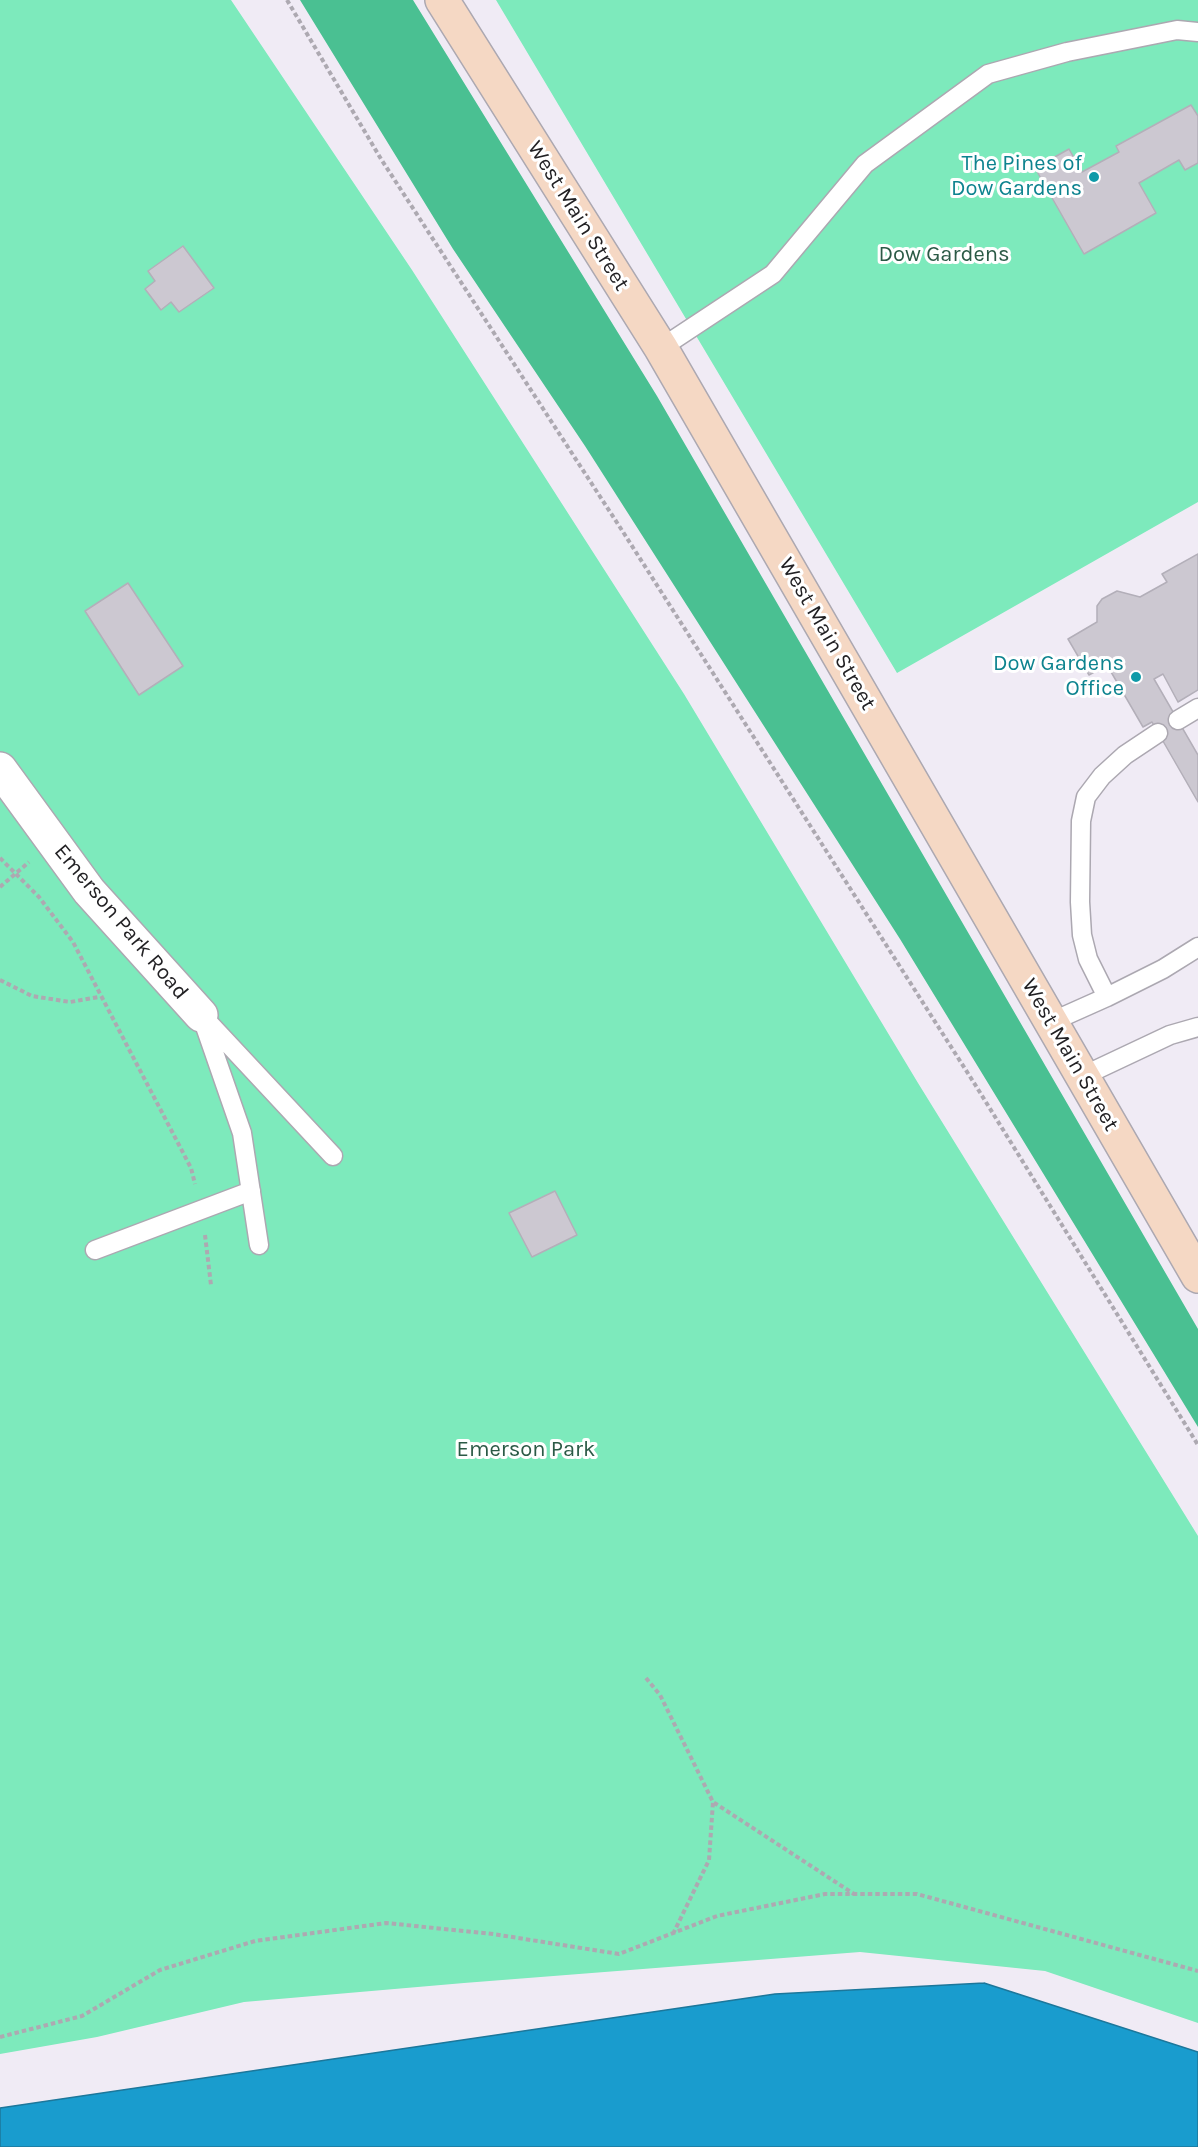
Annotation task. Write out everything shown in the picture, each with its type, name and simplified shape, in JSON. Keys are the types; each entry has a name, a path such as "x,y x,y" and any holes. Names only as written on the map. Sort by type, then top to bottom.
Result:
{"street":[{"name":"West Main Street","path":"442,0 661,348 1198,1276"},
{"name":"Emerson Park Road","path":"0,770 89,891 201,1016"}],"lane":[{"path":"661,348 773,274 865,164 988,74 1078,50 1177,30 1198,32"},
{"path":"1178,720 1198,708"},
{"path":"1107,997 1088,959 1082,935 1081,821 1086,797 1102,776 1125,755 1158,733"},
{"path":"1051,1022 1163,969 1198,947"},
{"path":"201,1016 333,1156"},
{"path":"201,1016 242,1133 259,1245"},
{"path":"1083,1076 1170,1035 1198,1027"},
{"path":"95,1250 251,1191"}],"path":[{"path":"287,0 381,159 625,535 957,1056 1198,1445"},
{"path":"0,858 39,897 73,942 191,1168 201,1208 211,1285"},
{"path":"0,980 32,996 70,1002 100,996"},
{"path":"646,1678 660,1695 713,1802 854,1894"},
{"path":"673,1934 708,1860 713,1802"},
{"path":"0,2037 82,2016 160,1970 255,1941 386,1923 494,1934 619,1954 717,1916 825,1894 917,1894 1198,1971"}],"green space":[{"name":"Emerson Park","path":"0,0 231,0 412,270 684,694 918,1083 1198,1536 1198,2023 1045,1971 860,1952 244,2002 97,2037 0,2054"},
{"path":"300,0 413,0 657,396 1198,1329 1198,1427 900,939 585,446 453,249"},
{"name":"Dow Gardens","path":"496,0 1198,0 1198,502 897,673"}],"water":[{"path":"984,1983 1198,2052 1198,2147 0,2147 0,2108 775,1994"}],"building":[{"name":"The Pines of Dow Gardens","path":"1191,105 1198,116 1198,163 1185,170 1179,160 1139,183 1156,213 1084,254 1035,168 1069,149 1082,172 1119,152 1116,146"},
{"path":"183,246 214,288 179,312 171,302 161,310 145,289 155,281 148,271"},
{"name":"Dow Gardens Office","path":"1198,554 1198,690 1178,702 1163,674 1154,679 1198,755 1198,802 1152,722 1143,727 1107,665 1089,675 1068,639 1097,622 1097,606 1102,599 1117,591 1140,597 1167,582 1162,574"},
{"path":"128,583 183,666 139,695 85,611"},
{"path":"555,1191 577,1235 532,1257 509,1213"}],"place":[{"name":"The Pines of Dow Gardens","path":"1094,177"},
{"name":"Dow Gardens Office","path":"1136,677"}]}
